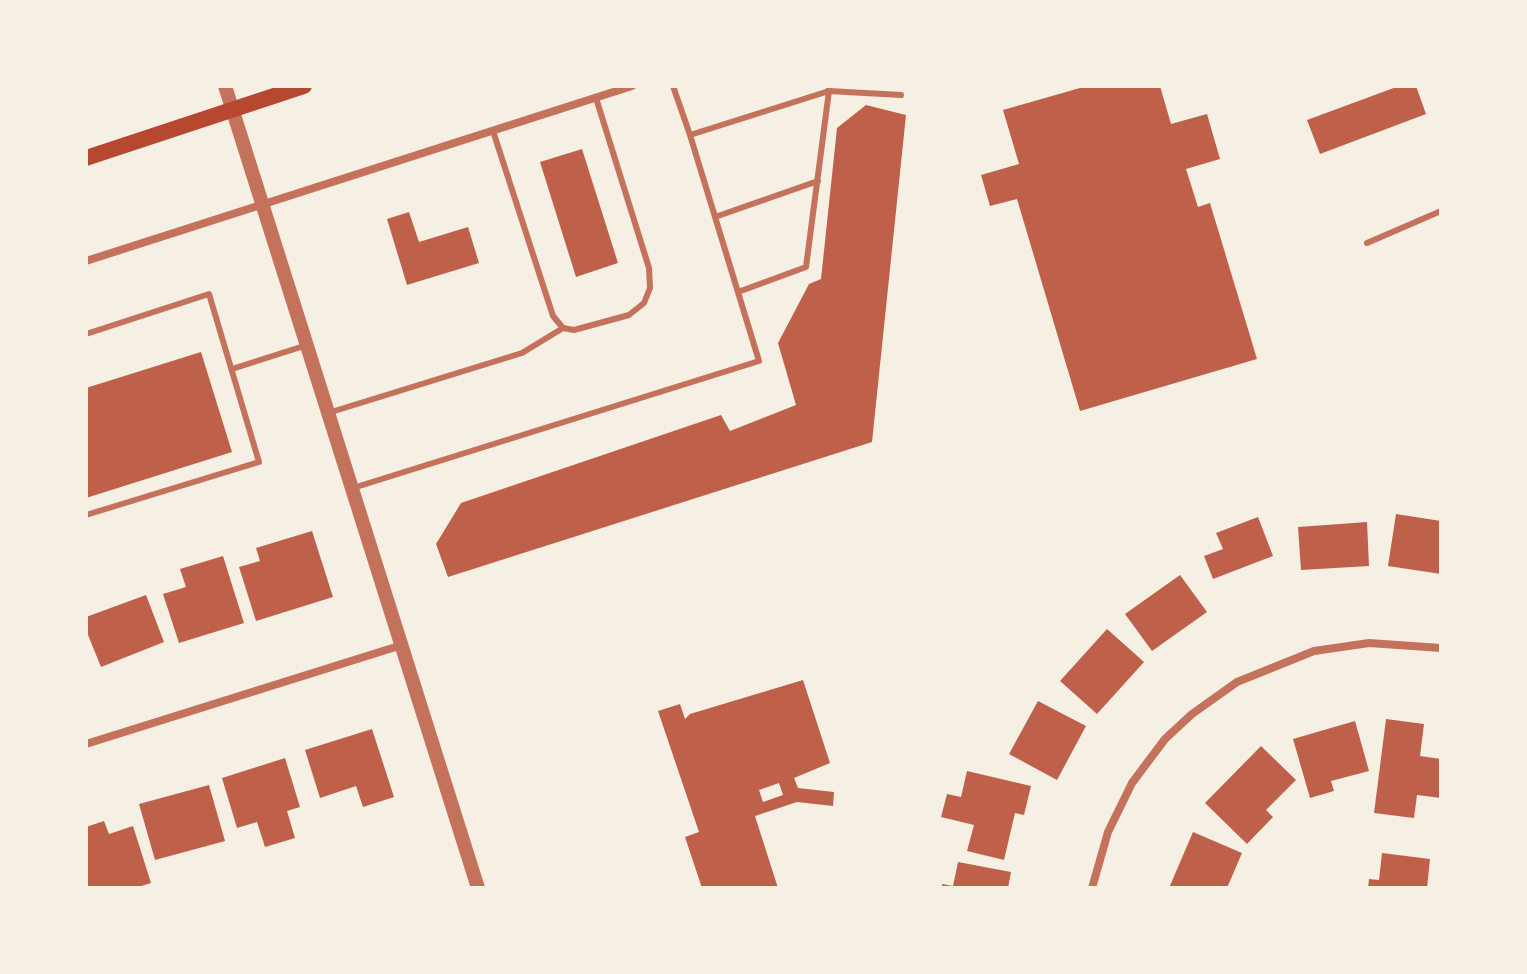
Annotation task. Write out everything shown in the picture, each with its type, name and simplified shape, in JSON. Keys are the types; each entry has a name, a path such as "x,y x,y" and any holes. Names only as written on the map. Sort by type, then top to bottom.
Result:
{"main road":[{"path":"86,158 304,86"}],"street":[{"path":"225,86 478,888"},
{"path":"86,261 632,86"},
{"path":"1092,888 1108,832 1132,783 1165,739 1192,714 1237,682 1314,651 1397,643 1441,648"},
{"path":"86,744 402,645"}],"lane":[{"path":"352,488 759,361 673,86"},
{"path":"690,135 829,88 901,95"},
{"path":"738,292 806,267 829,88"},
{"path":"493,131 553,316 563,328 574,330 629,315 644,303 650,288 649,268 596,98"},
{"path":"715,217 818,181"},
{"path":"1367,243 1441,211"},
{"path":"86,334 209,294 259,462 86,515"},
{"path":"328,413 522,353 563,328"},
{"path":"232,369 307,345"}],"building":[{"path":"1087,86 1160,86 1171,124 1207,114 1220,159 1186,169 1198,207 1210,203 1257,359 1080,411 1017,199 990,206 981,175 1019,164 1003,110"},
{"path":"1399,86 1416,86 1426,114 1320,154 1307,120"},
{"path":"866,105 906,115 872,442 448,577 436,544 461,503 721,415 730,431 796,405 778,343 809,284 821,279 837,128"},
{"path":"582,149 618,263 576,277 540,162"},
{"path":"409,212 419,242 468,227 479,263 407,285 387,219"},
{"path":"201,352 232,452 86,498 86,388"},
{"path":"1396,514 1441,521 1441,574 1388,566"},
{"path":"1258,517 1273,556 1213,579 1204,556 1223,549 1216,533"},
{"path":"1367,522 1369,566 1301,570 1298,527"},
{"path":"312,531 333,597 256,621 239,567 260,561 256,548"},
{"path":"223,556 244,623 179,643 163,594 186,587 180,569"},
{"path":"1180,575 1207,612 1152,651 1125,614"},
{"path":"146,595 164,642 101,667 86,630 86,617"},
{"path":"1107,629 1144,662 1097,714 1060,681"},
{"path":"803,680 830,763 794,778 798,788 834,792 833,806 797,802 755,816 778,888 702,888 685,837 699,832 658,711 680,704 685,719 690,714","holes":["779,783 783,795 763,802 759,790"]},
{"path":"1038,701 1086,726 1057,780 1009,754"},
{"path":"1386,719 1424,724 1420,756 1441,759 1441,798 1417,795 1414,818 1374,813"},
{"path":"1355,721 1369,771 1331,781 1334,791 1310,798 1293,739"},
{"path":"372,729 394,797 363,807 356,786 320,798 305,750"},
{"path":"1261,746 1296,780 1266,810 1273,817 1247,844 1205,803"},
{"path":"285,758 300,807 287,811 295,838 265,847 257,822 237,828 222,778"},
{"path":"967,771 1031,786 1024,815 1015,813 1004,860 967,851 974,825 941,817 947,794 961,797"},
{"path":"209,785 225,841 155,860 139,804"},
{"path":"104,821 109,834 133,826 151,883 135,888 86,888 86,827"},
{"path":"1193,832 1242,853 1227,888 1169,888"},
{"path":"1382,853 1430,859 1427,888 1368,888 1369,879 1379,880"},
{"path":"958,862 1011,872 1008,888 942,888 942,884 953,886"}]}
